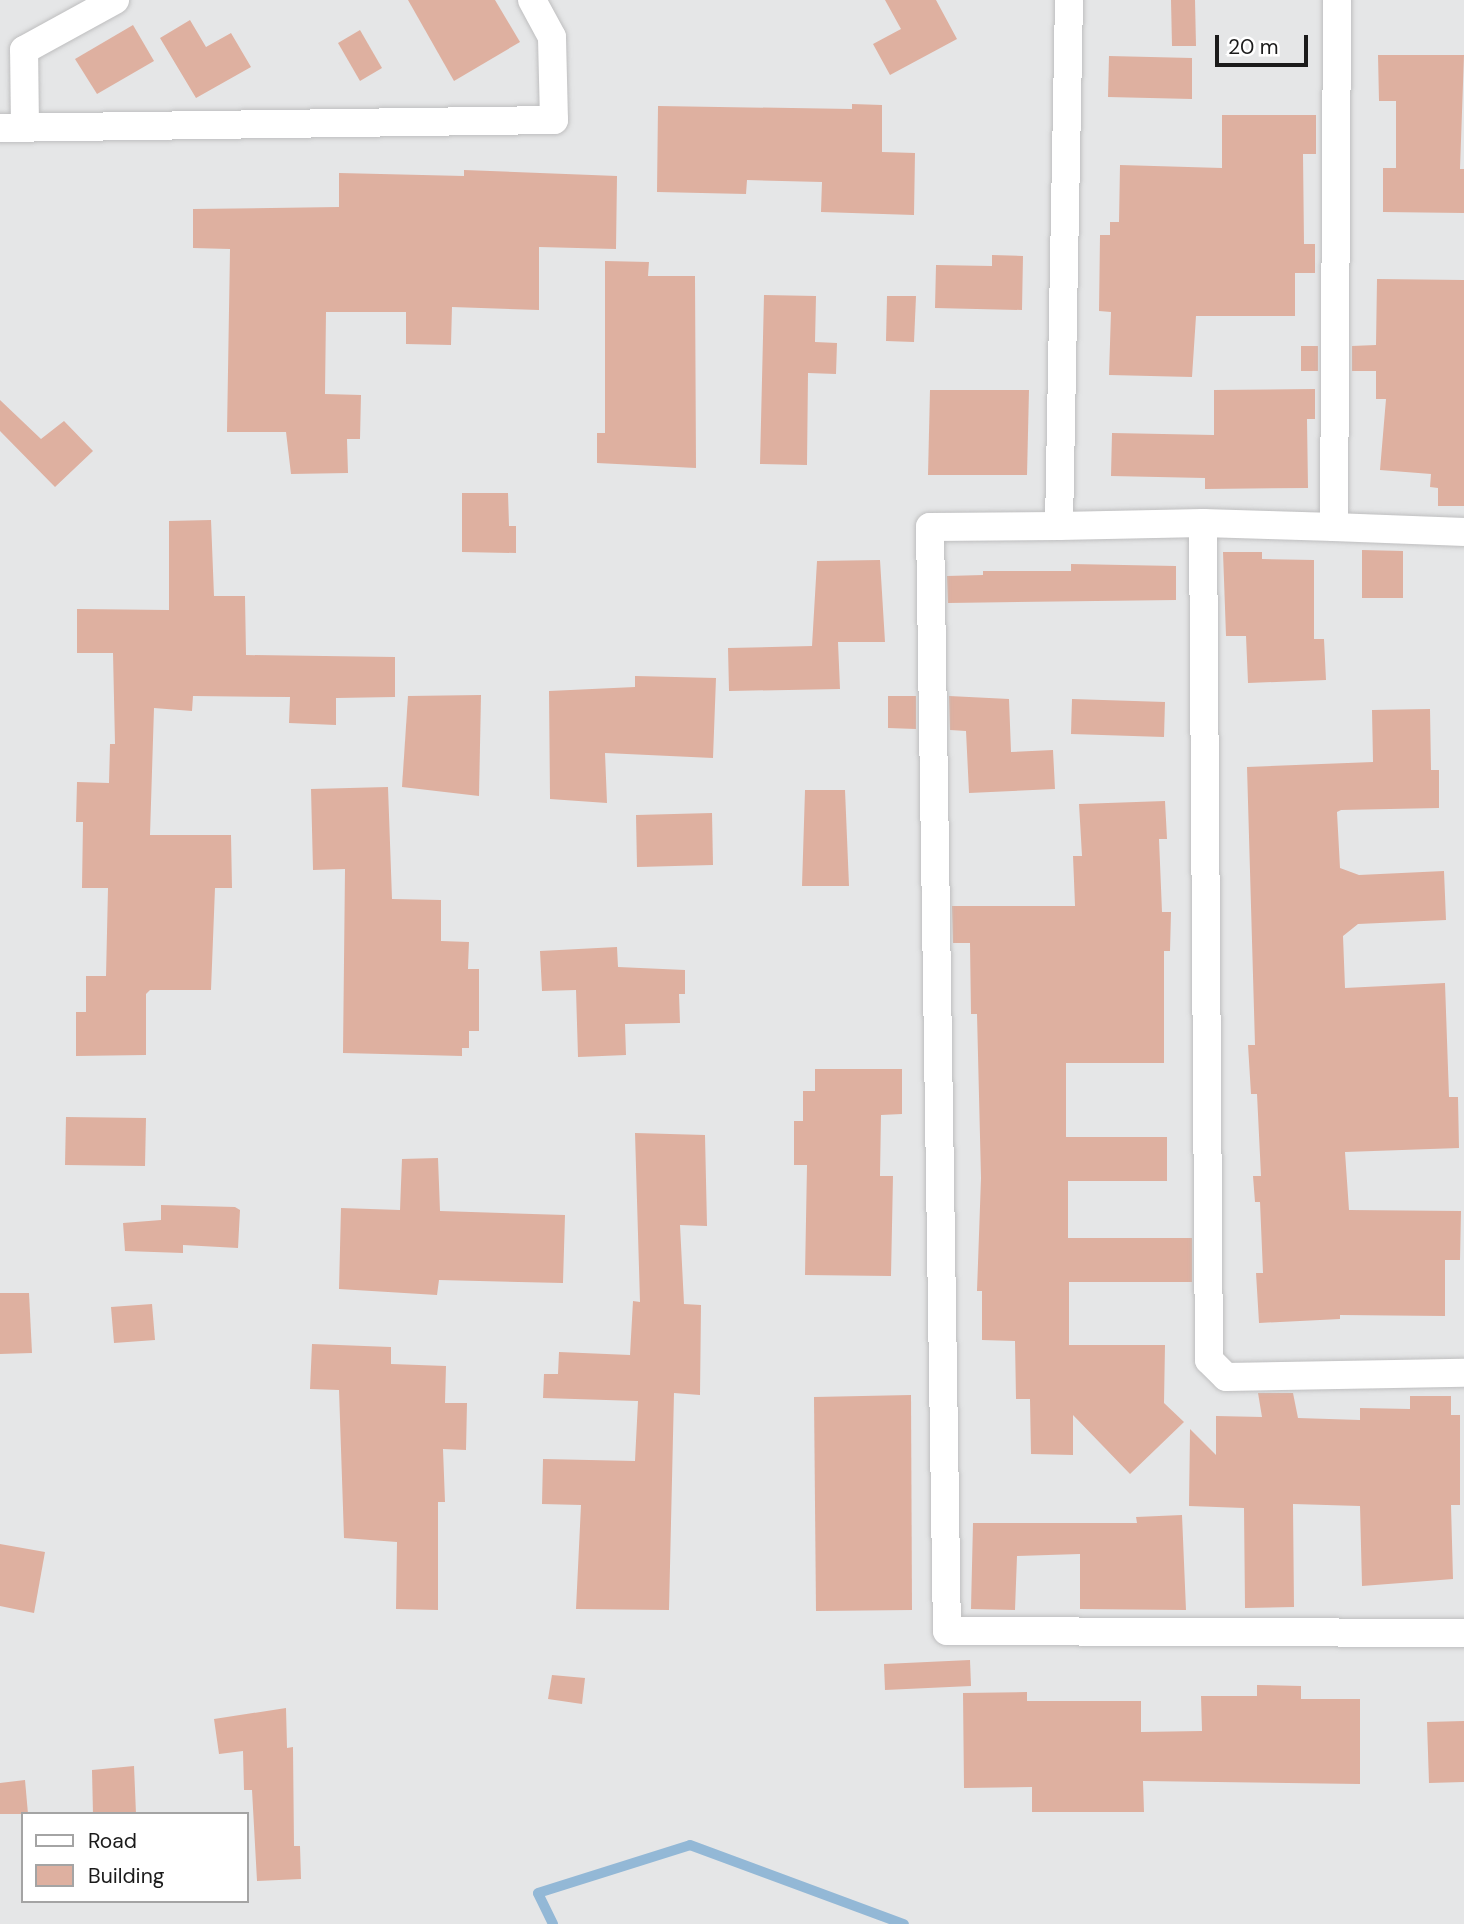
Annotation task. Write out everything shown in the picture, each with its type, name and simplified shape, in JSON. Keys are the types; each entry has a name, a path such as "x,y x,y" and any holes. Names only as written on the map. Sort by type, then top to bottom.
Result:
{"street":[{"path":"115,0 24,50 12,127 554,120 552,37 532,0"},
{"path":"1059,526 1069,0"},
{"path":"1334,527 1337,0"},
{"path":"1203,523 1209,1360 1226,1377 1464,1373"},
{"path":"1464,532 1203,523 930,527 947,1631 1464,1633"}],"building":[{"path":"408,0 495,0 520,42 454,81"},
{"path":"885,0 936,0 957,39 890,75 873,44 901,29"},
{"path":"1171,0 1195,0 1196,46 1172,46"},
{"path":"190,20 206,47 231,33 251,67 196,98 160,38"},
{"path":"133,25 154,61 97,94 75,59"},
{"path":"360,30 382,68 360,81 338,43"},
{"path":"1378,55 1464,55 1460,169 1464,169 1464,213 1383,212 1383,168 1396,168 1396,101 1379,101"},
{"path":"1109,56 1192,58 1192,99 1108,97"},
{"path":"852,104 882,105 882,152 915,153 914,215 821,212 822,182 747,180 746,194 657,192 658,106 852,109"},
{"path":"1222,115 1316,115 1316,154 1303,154 1304,244 1315,244 1315,273 1295,273 1295,316 1196,316 1192,377 1109,375 1111,312 1099,311 1100,235 1110,235 1110,222 1119,222 1120,165 1222,168"},
{"path":"464,170 617,176 616,249 539,247 539,310 452,307 451,345 406,344 406,312 326,312 325,394 361,395 360,439 347,439 348,473 291,474 286,432 227,432 230,249 193,248 193,209 339,207 339,173 464,176"},
{"path":"992,255 1023,256 1022,310 935,308 936,265 992,266"},
{"path":"605,261 649,262 648,276 695,276 696,468 597,463 597,433 605,433"},
{"path":"1377,279 1464,280 1464,506 1438,506 1438,488 1430,487 1431,474 1380,470 1386,399 1376,399 1376,371 1352,371 1352,346 1376,345"},
{"path":"764,295 816,296 815,342 837,343 836,374 808,373 807,465 760,464"},
{"path":"887,296 916,296 914,342 886,341"},
{"path":"1301,346 1318,346 1318,371 1301,371"},
{"path":"1315,389 1315,419 1307,419 1308,488 1205,489 1205,478 1111,476 1112,433 1214,435 1214,390"},
{"path":"930,390 1029,390 1027,475 928,475"},
{"path":"0,400 41,439 64,421 93,451 55,487 0,431"},
{"path":"462,493 508,493 509,526 516,526 516,553 462,552"},
{"path":"211,520 214,596 245,596 246,655 395,657 395,697 336,698 336,725 289,723 290,697 193,696 192,711 154,708 150,835 231,835 232,888 215,888 211,990 150,990 146,994 146,1055 76,1056 76,1012 86,1012 86,976 106,976 108,888 82,888 83,822 76,822 77,782 109,783 110,744 115,744 113,653 77,653 77,609 169,610 169,521"},
{"path":"1362,550 1403,551 1403,598 1362,598"},
{"path":"1223,552 1262,552 1262,559 1314,560 1314,639 1324,639 1326,680 1248,683 1246,636 1226,636"},
{"path":"880,560 885,642 838,642 840,689 729,691 728,648 812,646 817,561"},
{"path":"1071,564 1176,566 1176,600 948,603 947,576 983,575 983,571 1071,571"},
{"path":"635,676 716,678 713,758 605,753 607,803 550,799 549,691 635,687"},
{"path":"481,695 479,796 402,787 408,696"},
{"path":"888,696 916,696 916,729 888,728"},
{"path":"949,696 1009,699 1011,752 1053,750 1055,789 969,793 966,731 950,730"},
{"path":"1072,699 1165,702 1164,737 1071,734"},
{"path":"1430,709 1431,770 1439,770 1439,808 1337,812 1340,868 1359,875 1444,871 1446,920 1358,924 1343,936 1345,988 1445,983 1449,1097 1458,1097 1459,1148 1345,1152 1349,1210 1461,1211 1460,1260 1445,1260 1445,1316 1340,1315 1340,1319 1259,1323 1256,1273 1263,1273 1260,1202 1255,1202 1253,1176 1261,1176 1257,1094 1251,1094 1248,1045 1255,1045 1247,767 1373,762 1372,710"},
{"path":"388,787 392,899 441,900 441,941 469,942 468,969 479,969 479,1031 469,1031 469,1048 462,1048 462,1056 343,1053 345,869 313,870 311,789"},
{"path":"805,790 845,790 849,886 802,886"},
{"path":"1165,801 1167,839 1159,839 1162,912 1171,912 1170,951 1164,951 1164,1063 1066,1063 1066,1137 1167,1137 1167,1181 1068,1181 1068,1238 1192,1238 1192,1282 1069,1282 1069,1345 1165,1345 1164,1403 1184,1422 1130,1474 1073,1415 1073,1455 1031,1454 1030,1399 1016,1399 1015,1341 982,1340 982,1291 977,1291 981,1178 977,1014 971,1014 970,943 953,943 952,906 1075,906 1073,856 1082,856 1079,804"},
{"path":"712,813 713,865 637,867 636,815"},
{"path":"617,947 618,967 685,970 685,994 679,994 680,1023 625,1024 626,1055 578,1057 576,990 542,991 540,951"},
{"path":"815,1069 902,1069 902,1114 881,1115 880,1176 893,1176 891,1276 805,1275 807,1165 794,1165 794,1121 803,1121 803,1091 815,1091"},
{"path":"66,1117 146,1118 145,1166 65,1165"},
{"path":"635,1133 705,1135 707,1226 680,1225 684,1304 701,1305 700,1395 674,1393 669,1610 576,1609 581,1505 542,1504 543,1459 635,1461 638,1401 543,1398 544,1374 558,1374 559,1352 630,1355 633,1301 640,1302"},
{"path":"438,1158 440,1211 565,1215 563,1283 439,1280 437,1295 339,1289 341,1208 400,1210 402,1159"},
{"path":"161,1205 235,1207 240,1210 238,1248 183,1245 183,1253 125,1251 123,1223 161,1220"},
{"path":"0,1293 29,1293 32,1353 0,1354"},
{"path":"152,1304 155,1340 114,1343 111,1307"},
{"path":"312,1344 391,1347 391,1364 446,1366 445,1403 467,1403 466,1450 443,1449 445,1502 438,1502 438,1610 396,1609 397,1542 344,1538 339,1390 310,1389"},
{"path":"1258,1393 1293,1393 1298,1418 1360,1420 1360,1408 1410,1409 1410,1396 1451,1396 1451,1415 1460,1415 1460,1505 1451,1505 1453,1579 1362,1586 1360,1506 1293,1504 1294,1607 1245,1608 1244,1508 1189,1506 1190,1429 1216,1455 1216,1416 1262,1417"},
{"path":"911,1395 912,1610 816,1611 814,1397"},
{"path":"1182,1515 1186,1610 1080,1609 1080,1554 1017,1556 1015,1610 971,1609 973,1523 1137,1523 1136,1517"},
{"path":"0,1544 45,1552 34,1613 0,1606"},
{"path":"970,1660 971,1686 885,1690 884,1664"},
{"path":"552,1675 585,1678 582,1704 548,1699"},
{"path":"1257,1685 1301,1686 1301,1699 1360,1699 1360,1784 1143,1781 1144,1812 1032,1812 1032,1787 964,1788 963,1693 1027,1692 1027,1701 1141,1701 1141,1732 1202,1731 1201,1696 1257,1696"},
{"path":"286,1708 287,1748 293,1747 294,1846 300,1846 301,1879 257,1881 252,1790 244,1790 243,1751 219,1754 214,1719"},
{"path":"1464,1721 1464,1782 1429,1783 1427,1722"},
{"path":"134,1766 136,1812 93,1812 92,1770"},
{"path":"25,1780 28,1812 0,1814 0,1783"}],"waterway":[{"path":"553,1924 538,1893 690,1845 904,1924"}]}
